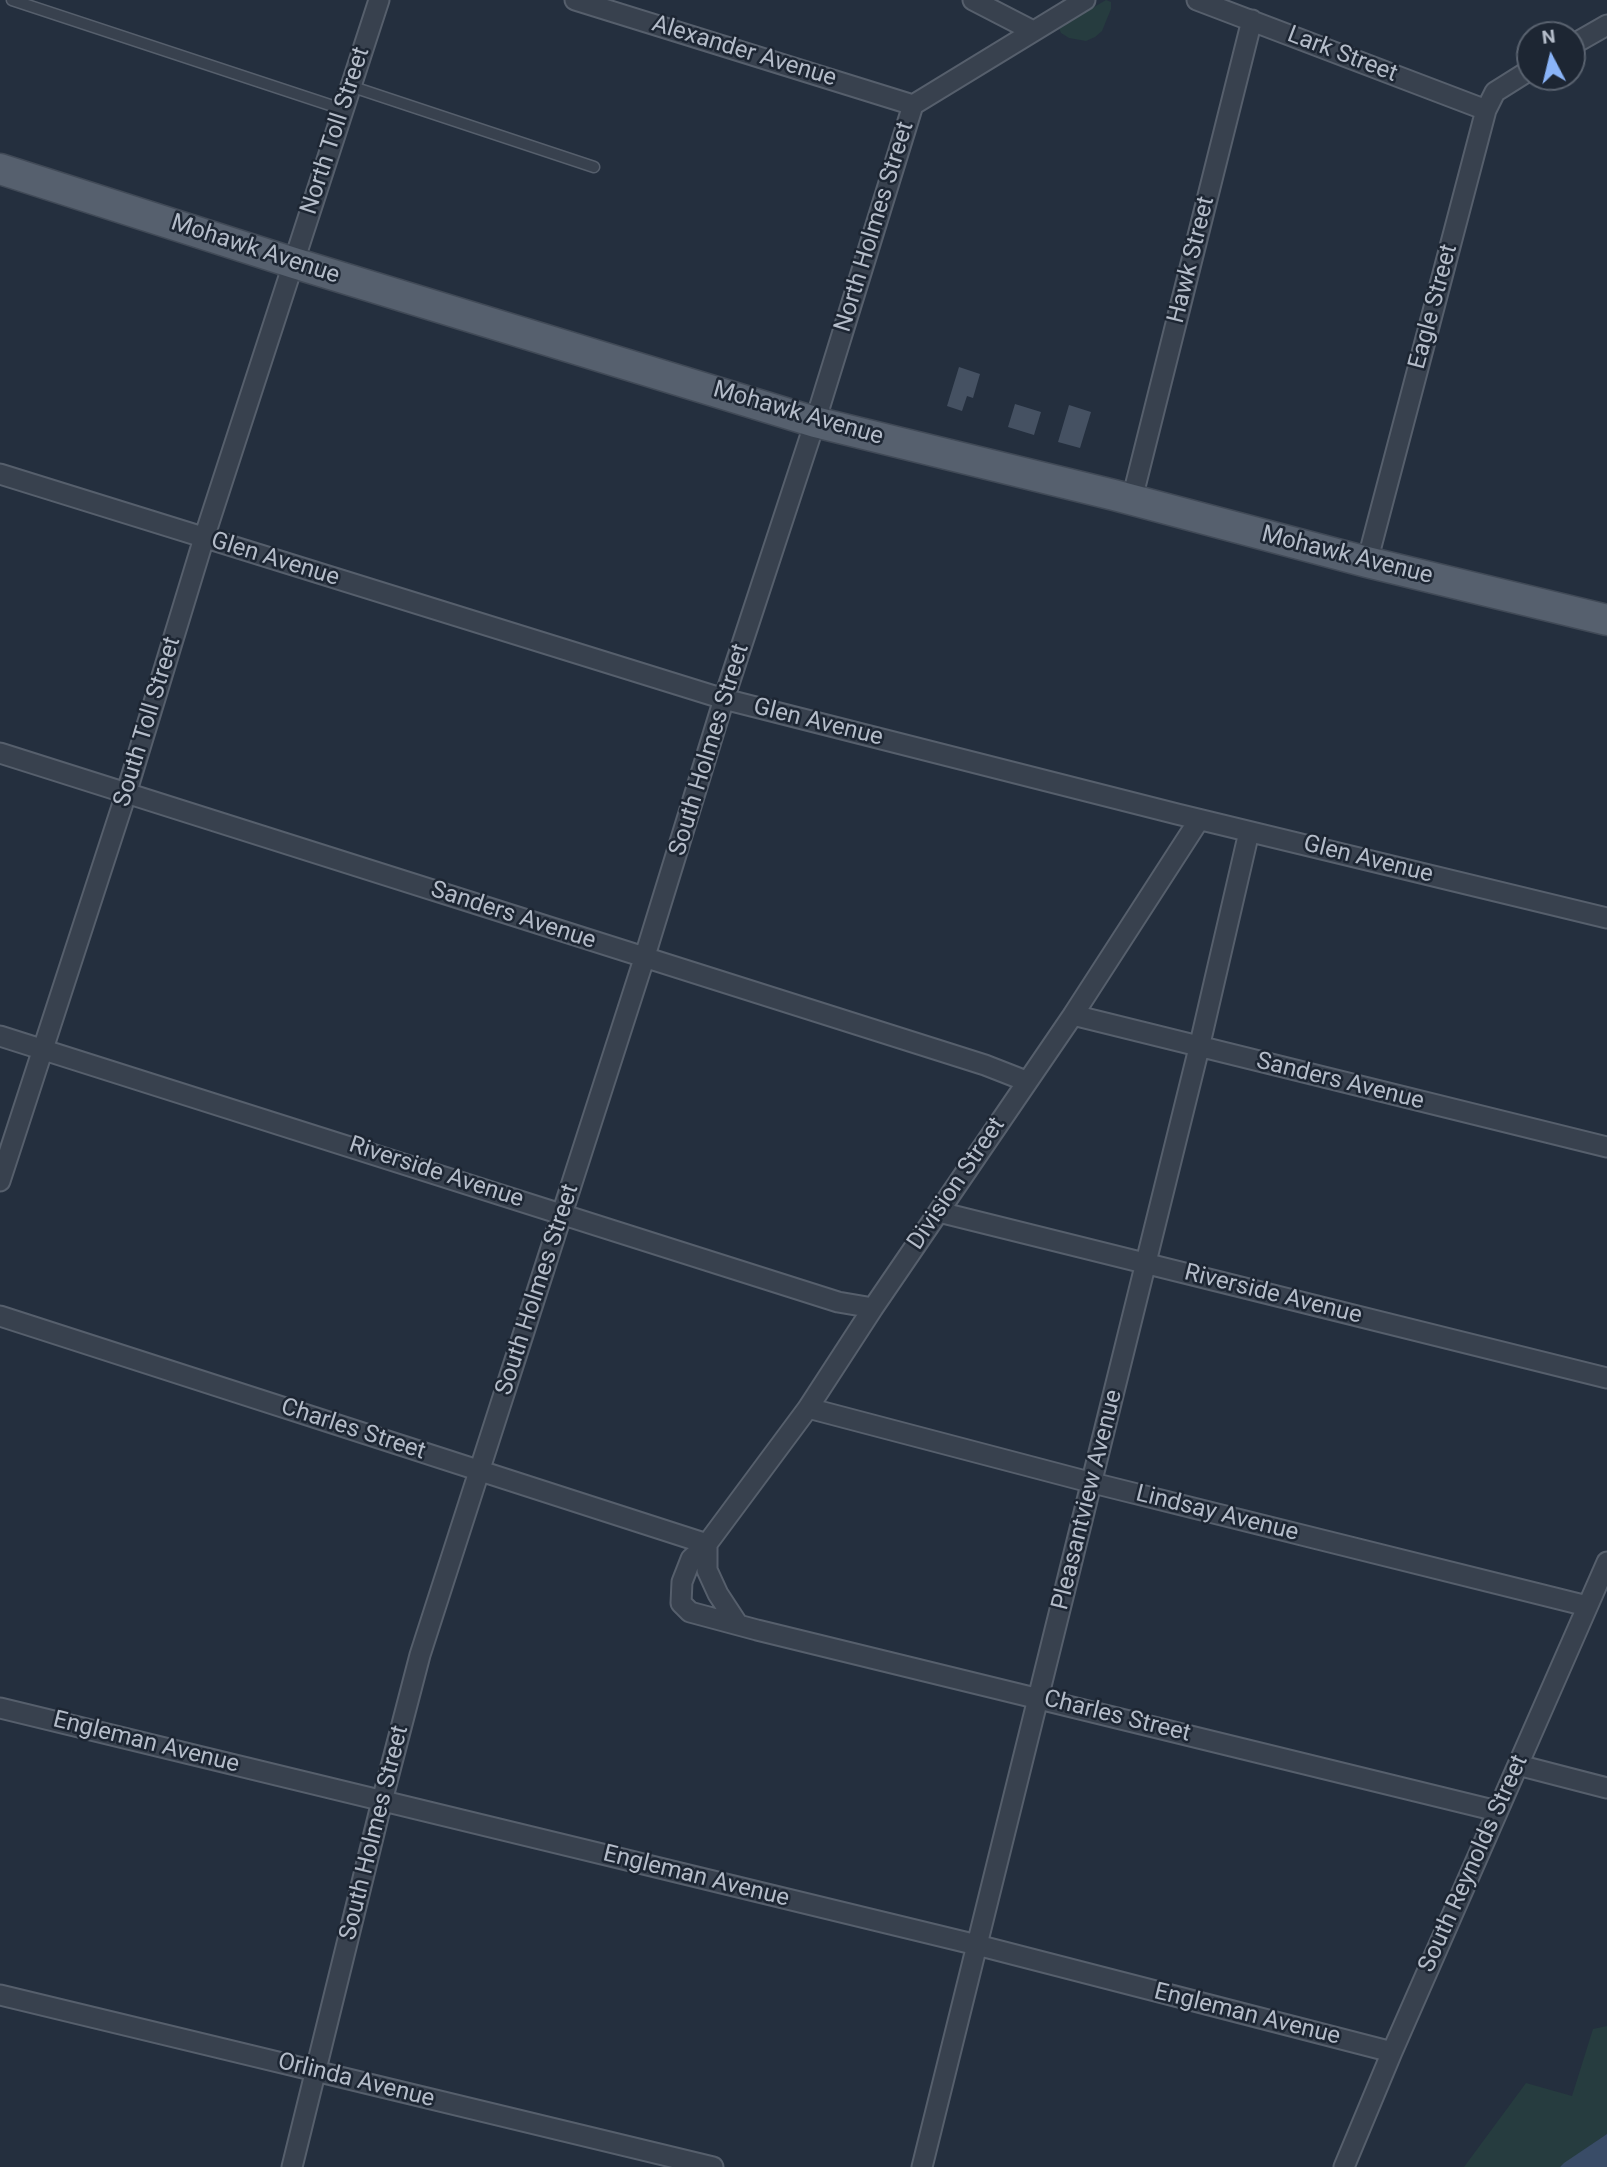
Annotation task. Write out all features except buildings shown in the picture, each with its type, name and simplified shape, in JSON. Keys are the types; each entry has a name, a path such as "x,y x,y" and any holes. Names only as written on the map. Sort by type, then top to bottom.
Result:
{"main road":[{"name":"Mohawk Avenue","path":"0,169 294,263 815,422 1132,499 1367,562 1607,620"}],"street":[{"name":"North Toll Street","path":"294,263 379,0"},
{"name":"Alexander Avenue","path":"575,0 913,104"},
{"path":"973,0 1033,32"},
{"name":"North Holmes Street","path":"815,422 913,104 1085,0"},
{"name":"Lark Street","path":"1197,0 1486,110"},
{"name":"Hawk Street","path":"1132,499 1252,20"},
{"path":"1586,38 1607,25"},
{"name":"Eagle Street","path":"1367,562 1486,110 1495,93 1516,79"},
{"name":"South Toll Street","path":"0,1181 294,263"},
{"name":"South Holmes Street","path":"292,2167 420,1655 645,959 724,699 815,422"},
{"name":"Glen Avenue","path":"0,474 724,699 1199,820 1607,918"},
{"name":"Sanders Avenue","path":"0,752 985,1065 1026,1081"},
{"name":"Division Street","path":"707,1544 808,1408 1073,1015 1199,820"},
{"name":"Pleasantview Avenue","path":"922,2167 1093,1482 1249,832"},
{"name":"Sanders Avenue","path":"1073,1015 1607,1147"},
{"name":"Riverside Avenue","path":"0,1035 838,1302 873,1308"},
{"name":"Riverside Avenue","path":"939,1212 1607,1378"},
{"name":"Charles Street","path":"0,1316 707,1544 691,1559 682,1582 681,1603 690,1612 1497,1811"},
{"name":"Lindsay Avenue","path":"808,1408 1587,1605"},
{"path":"707,1544 708,1570 718,1594 737,1623"},
{"name":"South Reynolds Street","path":"1344,2167 1607,1562"},
{"name":"Engleman Avenue","path":"0,1708 976,1945 1392,2052"},
{"path":"1518,1765 1607,1788"},
{"name":"Orlinda Avenue","path":"0,1995 713,2167"}],"lane":[{"path":"12,0 342,109"},
{"path":"350,86 594,167"}],"green space":[{"path":"1106,0 1111,2 1111,9 1102,31 1095,37 1086,41 1069,38 1061,33 1059,28"},
{"path":"1607,2026 1607,2134 1560,2167 1464,2167 1526,2083 1572,2096 1593,2029"}],"water":[{"path":"1607,2134 1607,2167 1560,2167 1564,2163"}]}
